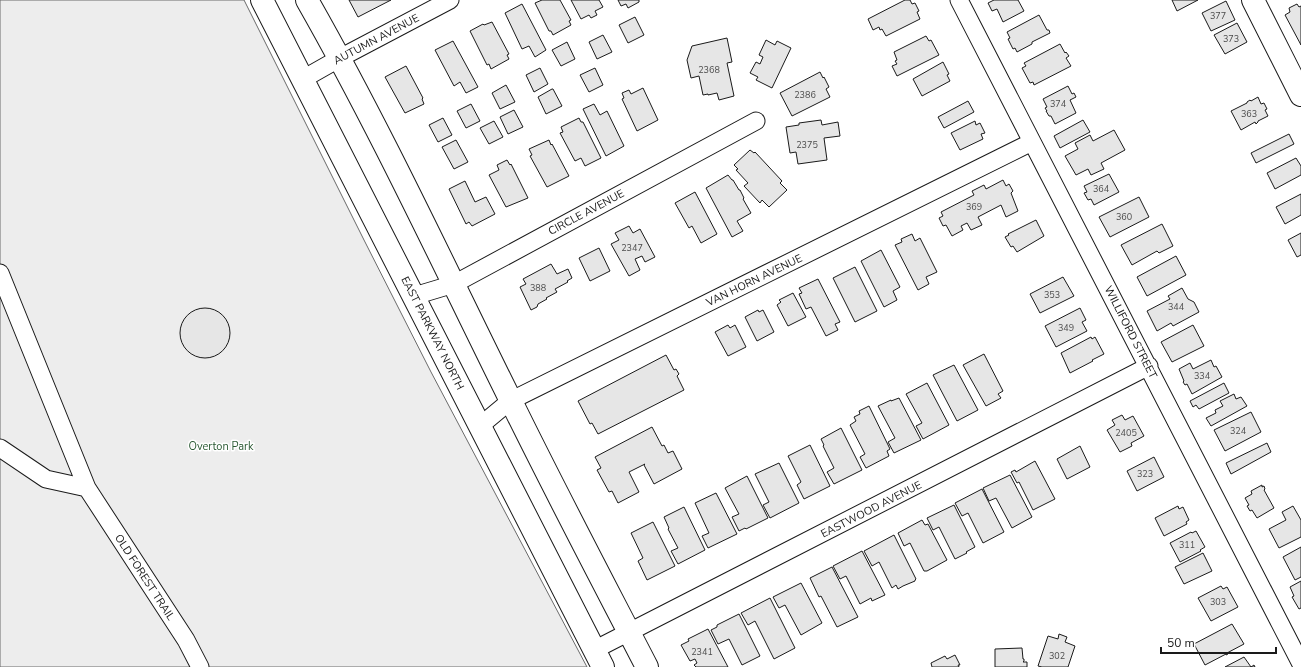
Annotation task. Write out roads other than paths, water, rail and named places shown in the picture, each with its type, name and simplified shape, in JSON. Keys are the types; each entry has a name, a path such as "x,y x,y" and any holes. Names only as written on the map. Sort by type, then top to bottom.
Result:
{"main road":[{"name":"EAST PARKWAY NORTH","path":"262,0 598,659"},
{"path":"307,0 340,58 454,284 510,401 647,667"},
{"path":"1253,0 1300,89"}],"street":[{"name":"AUTUMN AVENUE","path":"303,79 450,0"},
{"name":"WILLIFORD STREET","path":"959,0 1149,366 1301,664"},
{"name":"CIRCLE AVENUE","path":"414,296 454,284 756,121"},
{"name":"VAN HORN AVENUE","path":"480,426 510,401 1032,142"},
{"name":"OLD FOREST TRAIL","path":"0,273 87,488 186,640 200,667"},
{"name":"EASTWOOD AVENUE","path":"598,659 630,632 1149,366"},
{"path":"0,448 46,479 87,488"}],"park label":[{"name":"Overton Park","path":"221,446"}]}
